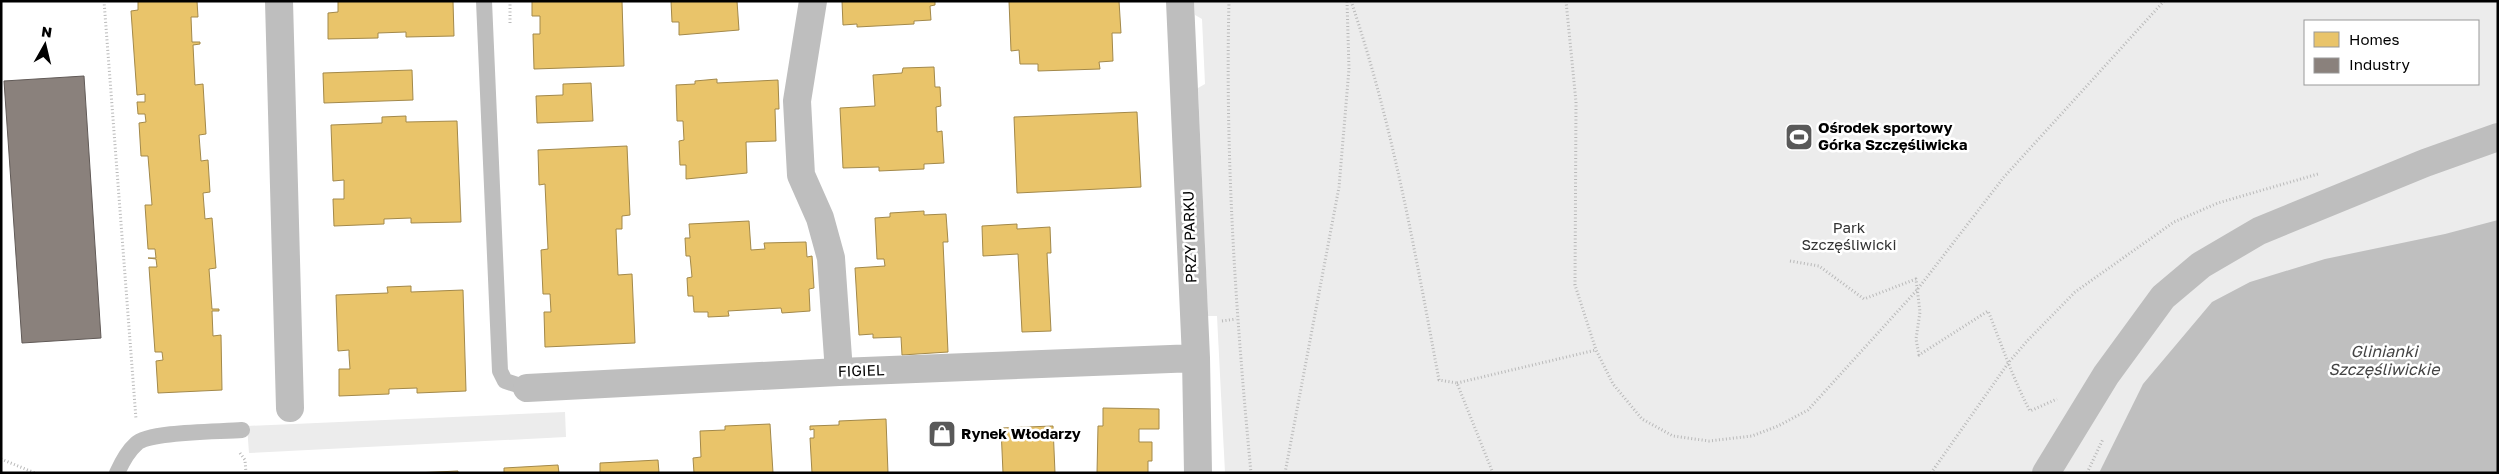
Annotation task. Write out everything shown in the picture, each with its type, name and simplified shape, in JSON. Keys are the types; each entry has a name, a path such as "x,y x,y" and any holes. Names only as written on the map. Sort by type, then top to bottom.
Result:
{"street":[{"path":"279,1 290,408"},
{"path":"813,1 797,101 801,175 820,218 831,258 839,372"},
{"name":"PRZY PARKU","path":"1180,1 1196,358 1198,473"},
{"path":"2046,473 2106,375 2163,297 2201,264 2258,231 2425,163 2498,137"},
{"name":"FIGIEL","path":"527,388 839,372 1196,358"}],"lane":[{"path":"484,1 500,370 505,382 527,388"},
{"path":"117,473 125,456 137,442 151,436 242,430"}],"path":[{"path":"104,1 133,396"},
{"path":"1229,1 1227,85 1236,320 1251,473"},
{"path":"1349,1 1364,42 1399,171 1439,380 1457,382 1596,350"},
{"path":"1285,473 1340,187 1349,69 1349,1"},
{"path":"1566,1 1576,102 1575,286 1596,350 1613,384 1642,419 1673,436 1709,441 1752,436 1778,426 1808,410 1917,290 2004,177 2164,1"},
{"path":"1790,261 1819,266 1864,299 1916,279 1920,312 1916,339 1919,355 1988,311 2009,362 2014,380 2030,411 2064,395"},
{"path":"1457,382 1493,473"},
{"path":"2087,473 2104,437"},
{"path":"240,454 245,460 246,473"},
{"path":"1,459 35,473"}],"green space":[{"name":"Park Szczęśliwicki","path":"1194,1 2498,1 2498,473 1225,473 1217,316 1208,316 1198,88 1205,84 1202,19 1195,15"},
{"path":"565,412 566,437 249,453 247,426"}],"water":[{"name":"Glinianki Szczęśliwickie","path":"2498,220 2498,473 2099,473 2143,384 2212,302 2250,282 2325,259 2445,234"}],"building: Homes":[{"path":"138,1 197,1 198,17 191,17 192,42 200,42 200,44 193,45 195,85 203,84 206,134 199,135 201,161 208,160 210,192 203,193 205,219 212,218 216,268 209,269 212,309 219,309 219,311 212,311 213,336 221,335 222,390 158,393 156,361 163,360 162,352 155,352 149,267 157,267 156,259 148,258 156,258 155,249 148,249 145,205 152,205 148,156 141,156 139,123 146,122 145,114 138,114 137,102 145,102 145,94 137,95 131,11 138,10"},
{"path":"338,1 453,1 454,36 406,37 406,32 378,33 378,38 328,39 328,13 338,12"},
{"path":"532,1 622,1 624,66 534,69 533,34 540,34 540,16 532,16"},
{"path":"671,1 737,1 739,30 679,35 679,22 672,22"},
{"path":"842,1 935,1 935,5 930,6 931,20 914,21 914,24 857,27 857,24 843,25"},
{"path":"1009,1 1119,1 1121,33 1112,33 1113,61 1099,62 1100,69 1038,71 1038,64 1020,64 1019,50 1011,51"},
{"path":"934,67 935,87 940,87 941,106 936,107 937,132 942,131 944,163 924,164 924,169 879,171 879,167 843,168 840,108 875,106 873,75 902,73 903,68"},
{"path":"412,70 413,100 324,103 323,73"},
{"path":"717,79 717,83 778,80 779,109 775,109 776,141 746,142 747,173 686,179 686,165 680,165 679,141 684,140 683,121 677,121 676,85 695,84 695,81"},
{"path":"591,83 593,121 537,123 536,96 563,95 563,84"},
{"path":"1137,112 1141,187 1017,193 1014,117"},
{"path":"406,116 406,122 457,121 461,222 411,223 411,218 384,219 384,224 334,226 333,199 344,199 344,180 333,181 331,125 382,123 382,117"},
{"path":"627,146 630,215 622,216 622,229 616,229 618,275 632,274 635,343 545,347 544,312 551,312 550,294 543,294 541,250 548,249 545,184 539,185 538,150"},
{"path":"924,211 924,215 946,214 948,242 943,242 948,352 902,355 901,337 873,338 873,334 859,335 855,268 885,266 884,259 877,259 875,218 890,217 890,213"},
{"path":"749,221 751,250 765,249 764,243 806,242 807,257 812,256 814,288 809,289 810,311 782,313 781,308 728,311 729,316 708,317 708,312 694,312 693,296 688,296 687,278 692,277 690,256 686,256 685,238 690,238 689,224"},
{"path":"1017,224 1017,229 1050,227 1051,253 1047,253 1051,331 1022,332 1018,254 983,256 982,226"},
{"path":"411,286 411,292 463,290 466,391 417,393 417,388 389,389 389,394 339,396 339,369 350,369 349,350 338,351 336,295 388,293 387,287"},
{"path":"1103,408 1159,409 1159,429 1139,429 1139,442 1152,442 1152,461 1148,461 1148,473 1097,473 1098,426 1103,426"},
{"path":"886,419 888,473 812,473 810,438 814,438 814,429 810,430 810,426 839,425 839,421"},
{"path":"770,424 773,473 694,473 693,458 701,457 700,431 725,430 725,426"},
{"path":"1053,426 1055,473 1003,473 1001,428"},
{"path":"658,460 659,473 600,473 600,463"},
{"path":"558,465 559,473 504,473 504,468"},
{"path":"458,471 458,473 415,473"}],"building: Industry":[{"path":"84,76 101,338 22,343 4,81"}],"place":[{"name":"Ośrodek sportowy Górka Szczęśliwicka","path":"1799,137"},
{"name":"Rynek Włodarzy","path":"942,434"}]}
